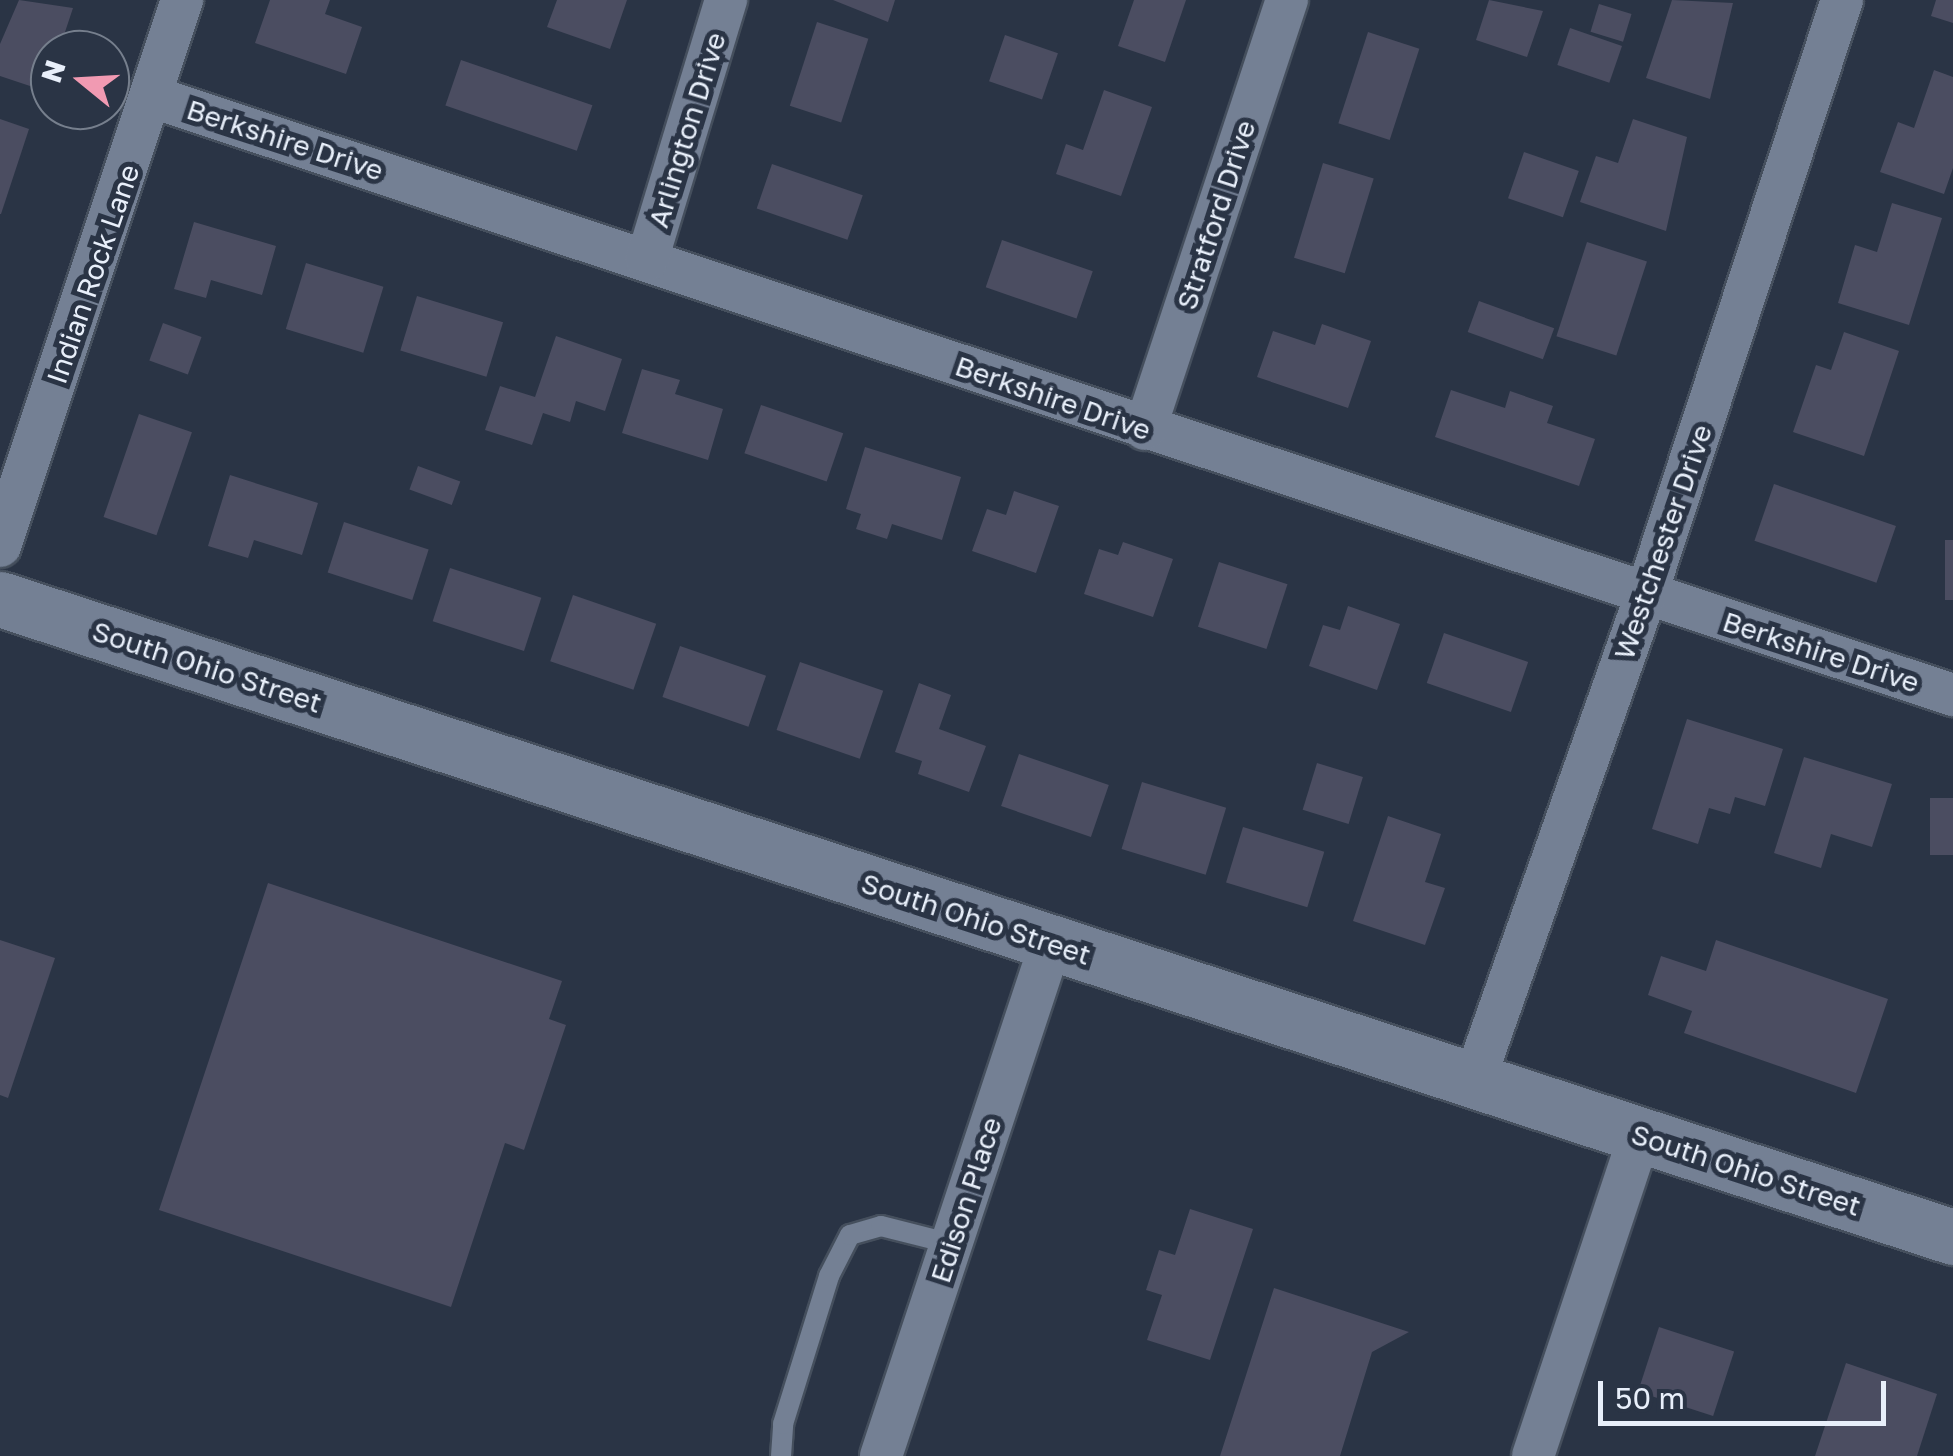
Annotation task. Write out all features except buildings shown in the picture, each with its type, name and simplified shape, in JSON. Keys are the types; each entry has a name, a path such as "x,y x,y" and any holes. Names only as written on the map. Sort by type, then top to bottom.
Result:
{"main road":[{"name":"South Ohio Street","path":"0,600 1953,1238"}],"street":[{"name":"Indian Rock Lane","path":"0,546 153,97 182,0"},
{"name":"Arlington Drive","path":"646,260 726,0"},
{"name":"Stratford Drive","path":"1145,429 1287,0"},
{"name":"Westchester Drive","path":"1474,1081 1646,596 1842,0"},
{"name":"Berkshire Drive","path":"153,97 1953,695"},
{"name":"Edison Place","path":"881,1456 1052,943"},
{"path":"1533,1456 1640,1136"}],"lane":[{"path":"781,1456 783,1424 829,1276 850,1235 882,1226 952,1244"}]}
